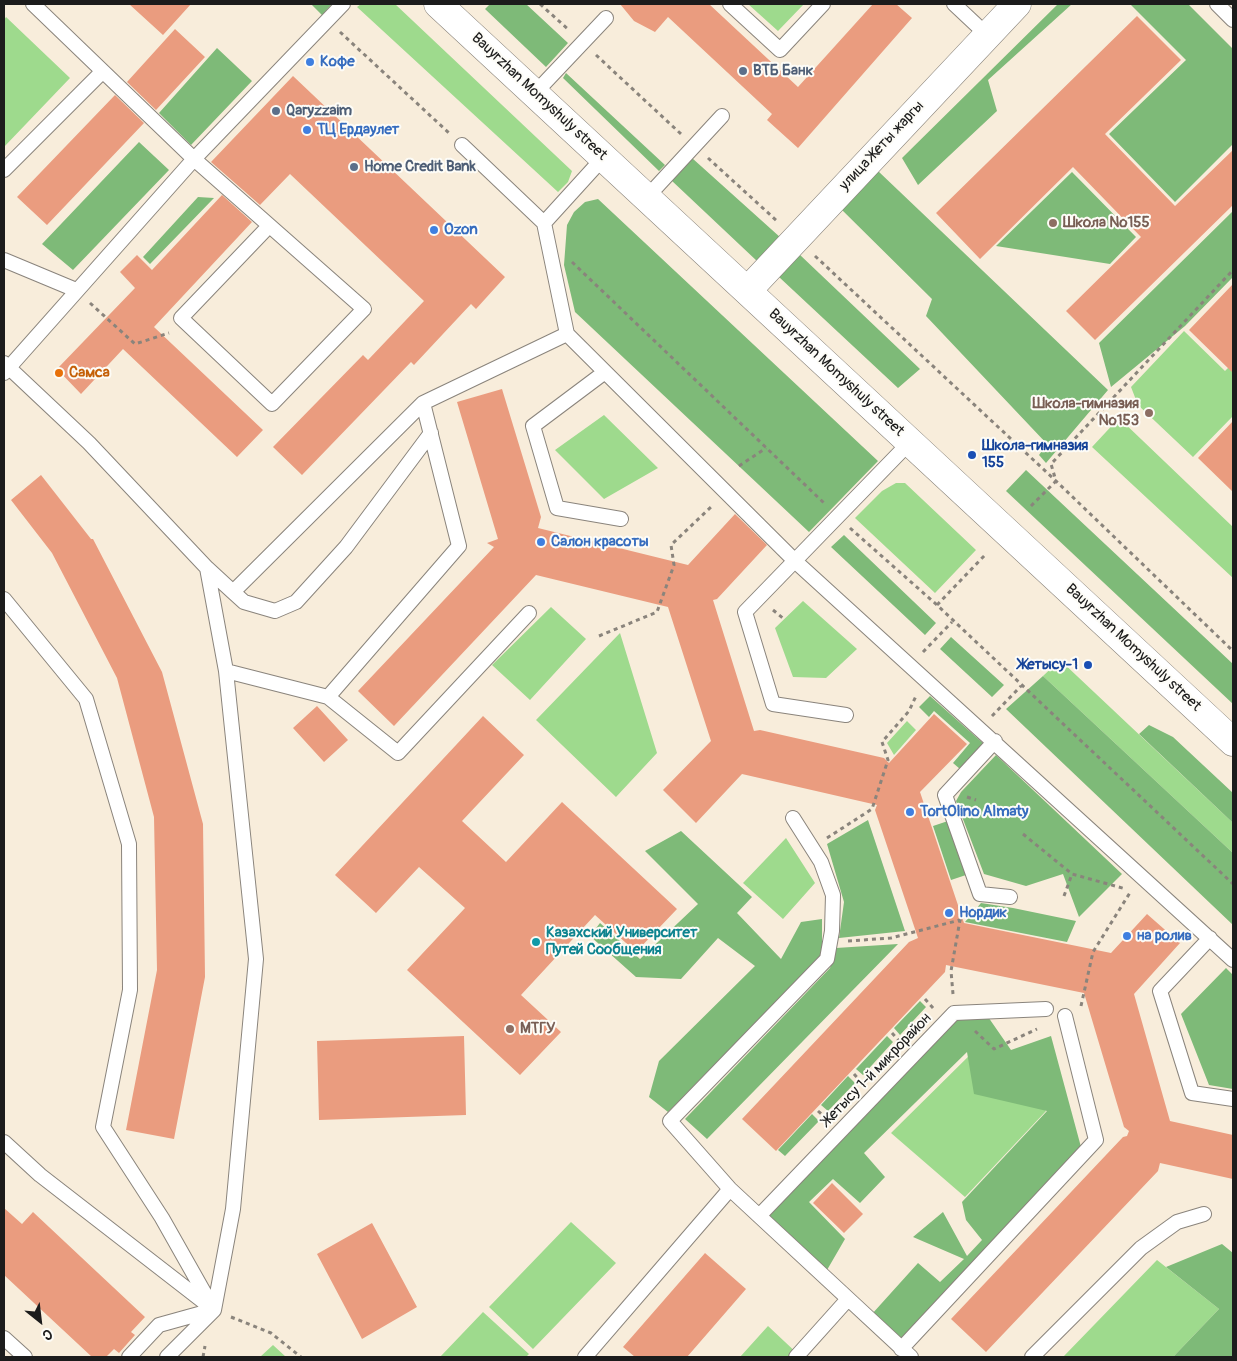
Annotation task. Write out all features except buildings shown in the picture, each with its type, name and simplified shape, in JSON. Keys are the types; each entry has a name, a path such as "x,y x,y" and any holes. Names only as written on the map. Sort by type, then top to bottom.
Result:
{"main road":[{"name":"Bauyrzhan Momyshuly street","path":"438,4 648,196 1233,742"},
{"name":"улица Жеты жаргы","path":"748,290 1017,4"}],"lane":[{"path":"34,4 102,72 194,159 364,309 272,404 181,318 269,226"},
{"path":"343,4 194,159 6,368 89,443 208,568 244,602 275,612 296,602 346,547 431,433"},
{"path":"730,4 780,50 823,4"},
{"path":"954,4 987,35"},
{"path":"1217,4 1233,20"},
{"path":"535,93 606,18"},
{"path":"4,170 102,72"},
{"path":"648,196 722,116"},
{"path":"462,145 544,222 566,334 796,562 995,740 1233,960"},
{"path":"544,222 604,157"},
{"path":"4,260 76,290"},
{"path":"233,592 423,403 566,334"},
{"path":"605,372 533,426 557,508 621,520"},
{"path":"328,697 459,546 423,403"},
{"path":"846,715 773,704 745,612 839,518 910,442"},
{"path":"167,1357 214,1310 233,1208 256,959 226,670 208,568"},
{"path":"4,599 86,699 129,844 130,990 103,1127 162,1218 214,1310"},
{"path":"226,670 328,697 398,753 529,613"},
{"path":"995,740 944,794 980,894 1010,897"},
{"path":"793,818 821,862 833,895 827,959 670,1121 730,1189 906,1353 1096,1140 1065,1016"},
{"path":"1210,938 1160,991 1192,1093 1233,1099"},
{"name":"Жетысу 1-й микрорайон","path":"759,1216 954,1014 1046,1009"},
{"path":"4,1142 40,1175 214,1310"},
{"path":"585,1357 730,1189"},
{"path":"1032,1357 1141,1248 1178,1222 1204,1214"},
{"path":"796,1357 848,1299"},
{"path":"129,1357 159,1325 214,1310"},
{"path":"4,1338 25,1357"}],"path":[{"path":"540,4 1056,481 1233,651"},
{"path":"327,20 462,145"},
{"path":"568,258 839,518 937,605 952,622 1233,884"},
{"path":"1056,481 1051,464 1233,270"},
{"path":"76,290 136,344 190,326"},
{"path":"739,466 766,448"},
{"path":"1030,506 1056,481"},
{"path":"599,636 657,612 674,565 671,545 726,492"},
{"path":"937,605 985,554"},
{"path":"910,664 952,622"},
{"path":"812,847 872,809 888,760 882,742 909,711 924,677"},
{"path":"981,728 1021,686"},
{"path":"1024,834 1072,874 1131,891 1143,878"},
{"path":"1064,896 1072,874"},
{"path":"954,1014 951,971 960,920 980,894"},
{"path":"830,942 891,938 960,920"},
{"path":"214,1310 272,1333 301,1357"}],"green space":[{"path":"311,4 332,4 322,15"},
{"path":"361,4 395,4 572,171 568,182 558,192 357,7"},
{"path":"490,4 526,4 568,43 546,67 485,9"},
{"path":"748,4 804,4 778,31"},
{"path":"1058,4 1072,4 988,80 997,111 918,185 902,158"},
{"path":"1130,4 1188,4 1233,49 1233,144 1175,202 1109,134 1186,60"},
{"path":"6,17 70,78 4,147 4,20"},
{"path":"217,48 252,81 191,145 159,113"},
{"path":"566,73 665,165 659,171 563,78"},
{"path":"139,142 169,170 73,270 42,244"},
{"path":"692,158 781,238 758,262 671,180"},
{"path":"878,171 1108,390 1046,463 1039,455 1047,444 926,316 932,299 841,209"},
{"path":"1072,172 1136,237 1110,264 996,246"},
{"path":"198,197 214,198 150,264 143,257"},
{"path":"598,199 878,461 809,532 575,312 564,265 567,225 574,212 585,202"},
{"path":"1233,211 1233,277 1185,326 1111,387 1099,343"},
{"path":"799,254 920,369 898,388 779,277"},
{"path":"1184,331 1225,371 1233,363 1233,416 1193,457 1138,405 1131,387"},
{"path":"604,415 658,468 604,499 555,450"},
{"path":"1119,418 1233,527 1233,578 1092,447"},
{"path":"1026,470 1233,664 1233,704 1006,491"},
{"path":"896,483 905,483 976,550 935,593 855,518 882,491"},
{"path":"844,535 936,623 925,635 831,547"},
{"path":"803,601 857,649 826,678 793,677 775,628"},
{"path":"551,607 586,639 530,700 492,665"},
{"path":"620,633 657,753 616,797 536,720"},
{"path":"951,637 1004,685 992,697 940,649"},
{"path":"1060,660 1233,823 1233,853 1043,676"},
{"path":"1043,676 1233,853 1233,925 1006,709"},
{"path":"930,696 984,744 960,769 953,763 970,743 934,711 929,717 919,707"},
{"path":"907,721 916,730 894,755 887,743"},
{"path":"1149,725 1173,737 1233,793 1233,823 1139,734"},
{"path":"996,755 1122,874 1079,917 1063,874 1026,886 984,874 956,801 961,792"},
{"path":"868,820 905,931 839,938 844,902 827,844"},
{"path":"948,821 966,875 951,880 933,826"},
{"path":"681,831 752,897 737,913 781,959 801,922 822,919 822,955 668,1112 649,1097 659,1061 755,966 718,938 681,979 636,977 590,936 600,923 640,959 698,904 645,851"},
{"path":"786,838 815,883 783,919 743,883"},
{"path":"981,903 1076,921 1067,942 965,922"},
{"path":"898,944 707,1139 685,1119 830,968 836,948"},
{"path":"1226,968 1233,975 1233,1089 1209,1085 1181,1014"},
{"path":"920,1001 926,1007 900,1035 894,1028"},
{"path":"984,1011 1011,1050 1051,1036 1081,1147 900,1340 872,1314 918,1263 940,1282 964,1259 913,1237 943,1212 967,1256 982,1240 966,1220 962,1202 1047,1111 974,1094 967,1052 864,1153 885,1177 860,1203 833,1179 809,1202 845,1239 827,1270 760,1207 940,1019"},
{"path":"887,1036 893,1042 863,1075 856,1069"},
{"path":"980,1045 1046,1111 965,1197 891,1133"},
{"path":"848,1076 855,1083 828,1111 821,1105"},
{"path":"812,1114 819,1121 785,1156 778,1150"},
{"path":"571,1222 616,1263 533,1349 489,1307"},
{"path":"1222,1244 1233,1253 1233,1357 1173,1357 1219,1309 1166,1267"},
{"path":"1157,1260 1219,1309 1173,1357 1063,1357"},
{"path":"483,1312 529,1354 526,1357 440,1357"},
{"path":"768,1326 801,1357 740,1357"},
{"path":"273,1345 286,1357 260,1357"}],"place":[{"name":"Кофе","path":"310,62"},
{"name":"ВТБ Банк","path":"743,71"},
{"name":"Qaryzzaim","path":"276,111"},
{"name":"ТЦ Ердаулет","path":"307,130"},
{"name":"Home Credit Bank","path":"354,167"},
{"name":"Школа №155","path":"1053,223"},
{"name":"Ozon","path":"434,230"},
{"name":"Самса","path":"59,373"},
{"name":"Школа-гимназия №153","path":"1149,413"},
{"name":"Школа-гимназия 155","path":"972,455"},
{"name":"Салон красоты","path":"541,542"},
{"name":"Жетысу-1","path":"1088,665"},
{"name":"TortOlino Almaty","path":"910,812"},
{"name":"Нордик","path":"949,913"},
{"name":"на ролив","path":"1127,936"},
{"name":"Казахский Университет Путей Сообщения","path":"536,942"},
{"name":"МТГУ","path":"510,1029"}]}
